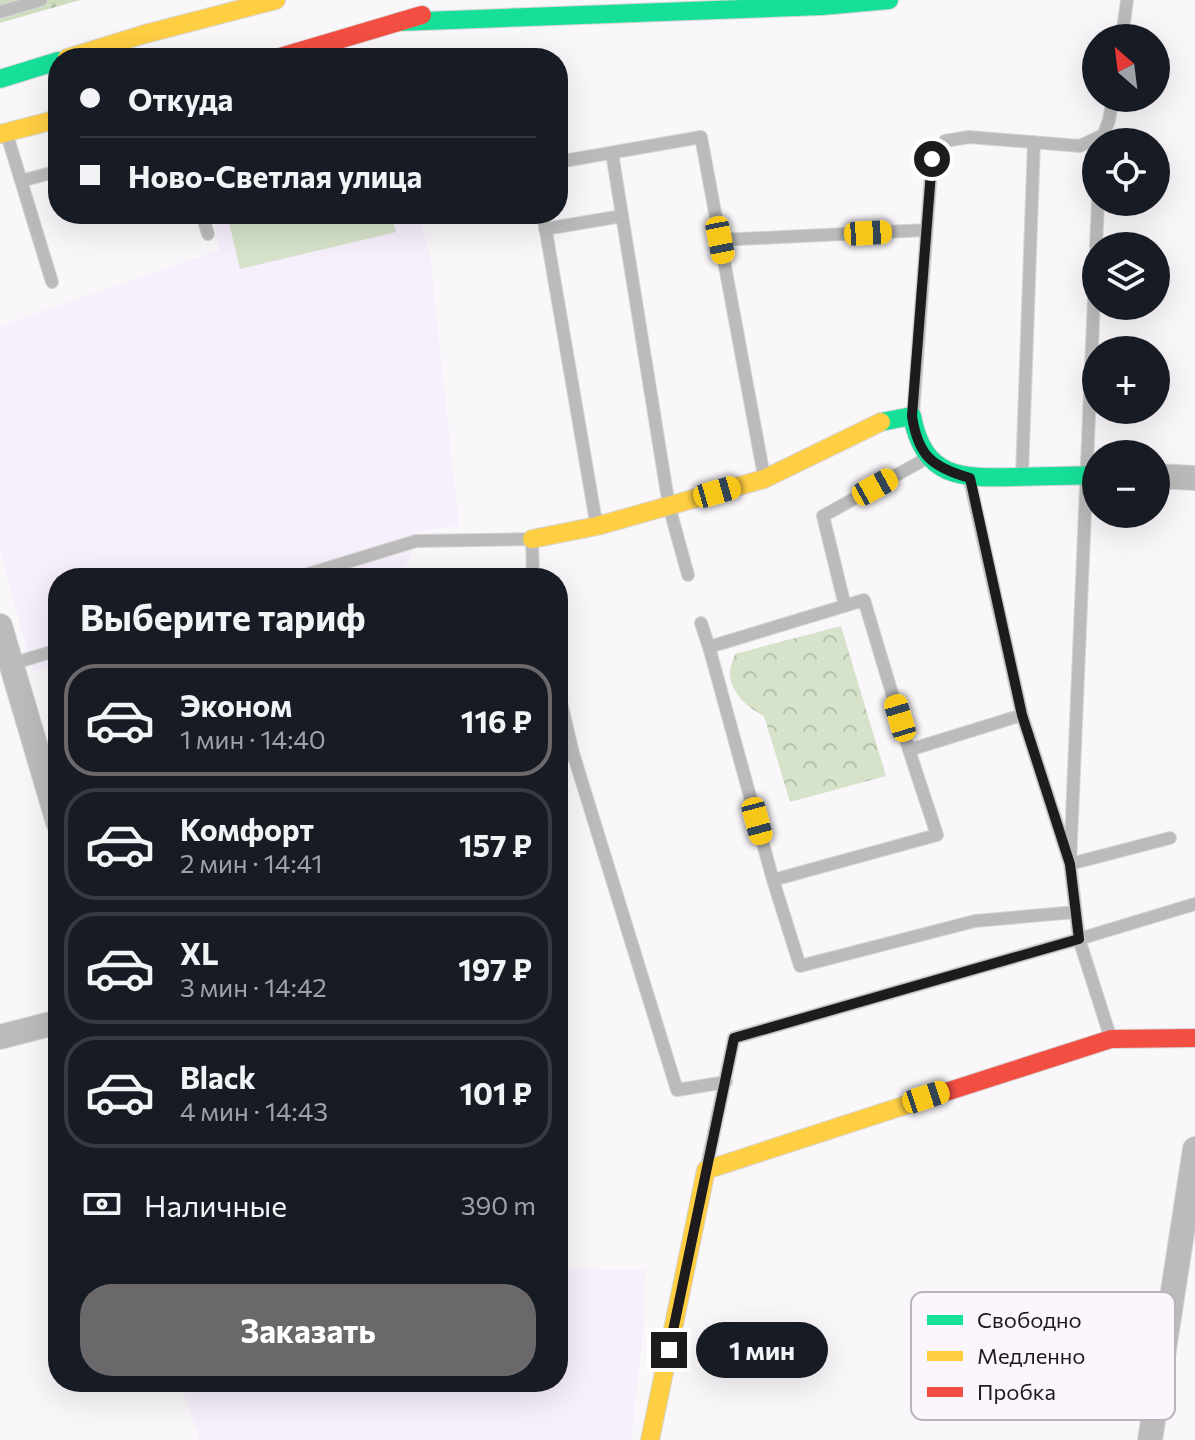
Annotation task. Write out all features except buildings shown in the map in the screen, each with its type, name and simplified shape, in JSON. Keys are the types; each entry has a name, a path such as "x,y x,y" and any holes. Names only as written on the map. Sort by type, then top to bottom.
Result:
{"street":[{"path":"100,48 276,0"},
{"path":"311,48 473,0"},
{"path":"398,22 822,6 889,0"},
{"path":"0,79 48,64"},
{"path":"3,133 48,122"},
{"path":"532,539 597,526 764,479 880,422 912,416 916,439 927,458 953,473 970,478 1082,474"},
{"path":"1170,477 1195,478"},
{"path":"0,626 48,788"},
{"path":"0,1037 48,1025"},
{"path":"650,1440 706,1170 1111,1039 1195,1038"},
{"path":"1173,1292 1195,1149"},
{"path":"1150,1440 1153,1420"}],"lane":[{"path":"0,12 41,0"},
{"path":"1124,24 1127,0"},
{"path":"3,133 52,282"},
{"path":"568,160 701,137 764,479"},
{"path":"912,416 932,159 945,141 969,137 1082,145"},
{"path":"1022,476 1034,142"},
{"path":"612,153 669,506 688,575"},
{"path":"21,181 48,174"},
{"path":"545,229 622,216"},
{"path":"205,224 208,234"},
{"path":"544,224 597,526"},
{"path":"720,240 926,230"},
{"path":"1092,440 1094,320"},
{"path":"845,606 823,516 927,458"},
{"path":"970,478 1022,715 1070,864"},
{"path":"1088,528 1070,864 1079,939 1111,1039"},
{"path":"328,568 416,541 532,539 533,568"},
{"path":"709,647 864,600 937,835 773,880"},
{"path":"701,623 800,966 975,921 1076,912"},
{"path":"11,664 48,653"},
{"path":"909,750 1022,715"},
{"path":"568,732 677,1090 726,1082"},
{"path":"568,755 573,753"},
{"path":"1070,864 1170,838"},
{"path":"706,1170 734,1038 1195,904"}],"shaded area":[{"path":"214,224 422,224 430,256 459,526 421,531 406,566 399,568 48,568 48,667 33,671 0,551 0,326 220,250"},
{"path":"568,1269 645,1270 644,1325 631,1440 200,1440 183,1392 568,1392"}],"green space":[{"path":"0,0 80,0 0,23"},
{"path":"229,224 394,224 396,232 240,269"},
{"path":"841,626 886,776 790,802 764,716 737,694 731,681 731,664 735,654"}],"traffic: fast":[{"path":"398,22 822,6 889,0"},
{"path":"0,79 48,64"},
{"path":"881,422 912,416 926,452 936,463 962,475 1082,475"}],"traffic: slow":[{"path":"100,48 276,0"},
{"path":"0,134 48,122"},
{"path":"532,539 597,526 764,479 881,422"},
{"path":"650,1440 706,1170 949,1091"}],"traffic: jam":[{"path":"311,48 422,15"},
{"path":"949,1091 1111,1039 1195,1038"}],"route":[{"path":"669,1350 734,1038 1079,939 1070,864 1022,715 970,478 953,473 927,458 916,439 912,416 932,159"}]}
